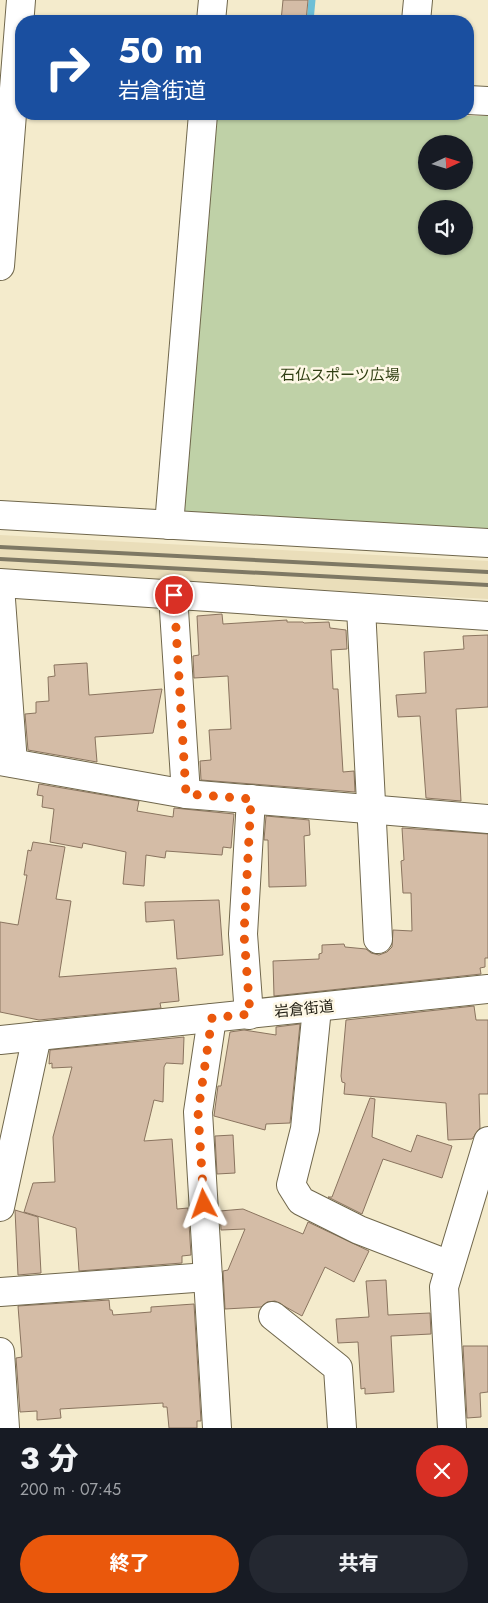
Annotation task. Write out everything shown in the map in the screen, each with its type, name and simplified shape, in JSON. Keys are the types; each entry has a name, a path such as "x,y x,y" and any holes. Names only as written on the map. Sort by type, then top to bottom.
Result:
{"street":[{"path":"19,15 21,0"},
{"path":"212,15 213,0"},
{"path":"417,15 418,0"},
{"path":"0,266 15,51"},
{"path":"474,100 488,101"},
{"path":"169,525 203,120"},
{"path":"0,515 488,543"},
{"path":"488,616 0,585 6,762 186,794 488,819"},
{"path":"174,595 186,794"},
{"path":"361,608 378,939"},
{"path":"250,1014 244,934 251,799"},
{"name":"岩倉街道","path":"0,1040 488,989"},
{"path":"317,1008 304,1129 291,1185 301,1201 360,1230 450,1265"},
{"path":"212,1018 198,1112 217,1428"},
{"path":"0,1207 37,1036"},
{"path":"452,1428 444,1287 488,1141"},
{"path":"0,1292 208,1277"},
{"path":"273,1316 338,1368 342,1428"},
{"path":"0,1352 5,1428"}],"shaded area":[{"path":"0,535 488,561 488,599 0,573"}],"green space":[{"name":"石仏スポーツ広場","path":"474,116 488,116 488,534 186,514 181,504 213,120 474,120"}],"building":[{"path":"283,0 308,0 307,15 282,15"},
{"path":"222,614 223,624 287,620 287,622 304,623 329,622 330,628 346,630 347,649 331,650 333,689 338,689 343,772 354,771 355,792 201,780 200,761 211,760 209,730 231,729 228,676 194,678 193,656 199,655 197,616"},
{"path":"488,635 488,707 456,709 461,801 426,798 420,716 398,717 396,695 426,693 424,652 464,649 463,636"},
{"path":"87,663 89,695 162,689 153,733 95,737 97,762 28,750 25,714 36,713 36,702 49,701 48,677 55,676 54,665"},
{"path":"39,784 139,801 137,811 173,817 174,808 234,814 231,848 223,847 222,855 166,851 165,858 146,855 144,886 123,884 126,852 83,843 82,848 50,842 54,809 42,807 43,796 37,795"},
{"path":"266,816 309,820 310,835 304,836 306,886 269,887 268,840 264,840"},
{"path":"402,828 488,834 488,958 485,958 485,967 480,968 481,974 274,996 273,961 319,959 319,954 322,953 322,945 344,944 345,947 366,949 371,953 379,955 387,952 392,947 393,930 412,931 411,893 403,893 401,861 404,860"},
{"path":"33,842 65,847 56,899 71,901 59,977 176,968 179,1001 160,1003 161,1008 39,1020 0,1012 0,922 18,925 27,875 24,875 28,850 31,851"},
{"path":"219,900 223,955 177,959 174,920 146,922 145,902"},
{"path":"474,1006 476,1020 488,1020 488,1094 479,1094 480,1128 472,1139 448,1140 446,1103 344,1094 345,1083 342,1082 341,1076 346,1020"},
{"path":"300,1024 290,1123 266,1124 265,1130 214,1116 218,1086 221,1086 230,1032 244,1030 276,1035 276,1027"},
{"path":"184,1037 183,1064 166,1063 164,1067 163,1102 154,1100 144,1141 172,1139 177,1209 188,1208 191,1255 182,1256 182,1263 79,1271 76,1228 24,1212 33,1183 55,1182 53,1137 72,1067 52,1068 52,1063 49,1064 50,1050"},
{"path":"370,1098 375,1099 372,1137 411,1152 417,1135 452,1146 442,1178 383,1159 362,1214 328,1197 332,1197"},
{"path":"233,1135 235,1173 217,1174 215,1136"},
{"path":"243,1209 303,1234 308,1222 369,1251 354,1282 325,1267 302,1316 275,1301 267,1302 261,1307 225,1309 223,1271 228,1270 245,1229 221,1230 220,1211"},
{"path":"15,1210 38,1217 41,1273 18,1275"},
{"path":"386,1280 388,1315 430,1313 431,1334 391,1336 394,1392 365,1394 365,1388 361,1389 358,1342 338,1343 336,1319 369,1317 366,1281"},
{"path":"109,1300 110,1310 112,1310 113,1315 151,1312 151,1307 194,1304 201,1421 197,1421 197,1428 169,1428 167,1407 163,1407 163,1403 60,1409 61,1418 37,1420 37,1411 20,1412 16,1358 22,1357 18,1306"},
{"path":"463,1346 488,1346 488,1392 480,1393 481,1417 467,1418"}],"waterway":[{"path":"311,15 312,0"}],"railway":[{"path":"0,547 488,572"},
{"path":"0,559 488,585"}],"route":[{"path":"174,595 186,794 251,799 244,934 250,1014 212,1018 198,1112 204,1204"}]}
